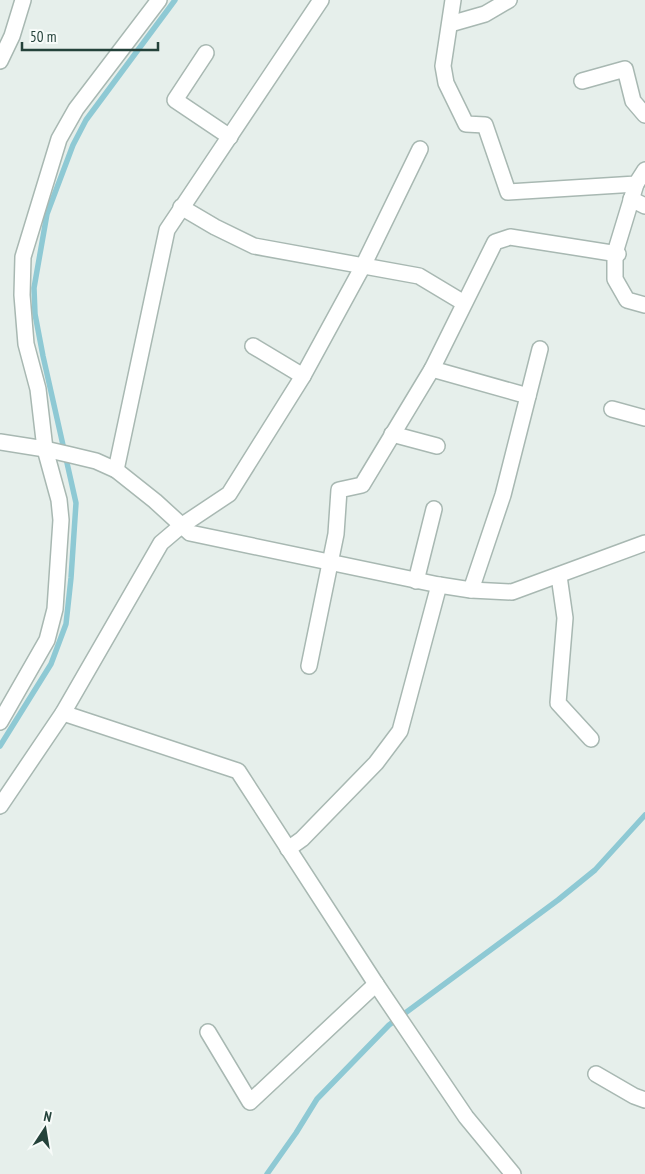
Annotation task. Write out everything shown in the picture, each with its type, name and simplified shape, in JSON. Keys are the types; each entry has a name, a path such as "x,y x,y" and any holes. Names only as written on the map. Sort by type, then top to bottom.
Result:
{"street":[{"path":"0,61 12,36 23,0"},
{"path":"0,722 47,640 55,609 61,520 38,389 26,344 22,295 23,257 60,138 76,109 158,0"},
{"path":"116,470 167,230 322,0"},
{"path":"453,0 443,66 446,83 466,124 485,126 508,192 636,184"},
{"path":"450,24 485,14 509,0"},
{"path":"206,53 175,100 230,137"},
{"path":"582,81 624,69 633,101 645,115"},
{"path":"0,806 63,713 161,543 181,526 228,494 303,376 363,266 420,149"},
{"path":"645,170 636,184 616,253 616,279 627,300 645,304"},
{"path":"631,199 645,206"},
{"path":"181,207 215,227 254,246 419,276 464,303"},
{"path":"309,666 336,534 339,490 362,485 432,369 495,242 510,237 616,253"},
{"path":"253,346 303,376"},
{"path":"471,590 503,495 540,349"},
{"path":"432,369 528,396"},
{"path":"612,409 645,418"},
{"path":"392,434 436,446"},
{"path":"0,442 96,461 116,470 155,501 190,533 439,585 471,590 512,592 645,543"},
{"path":"416,581 434,509"},
{"path":"559,576 565,618 558,703 591,739"},
{"path":"288,849 302,839 376,763 400,731 439,585"},
{"path":"63,713 238,771 405,1028 466,1117 514,1174"},
{"path":"208,1032 250,1102 376,984"},
{"path":"596,1074 634,1096 645,1100"}],"waterway":[{"path":"0,746 51,664 66,624 71,578 76,503 35,314 34,288 47,214 73,145 86,120 175,0"},
{"path":"267,1174 317,1099 389,1025 558,900 595,870 645,815"}]}
